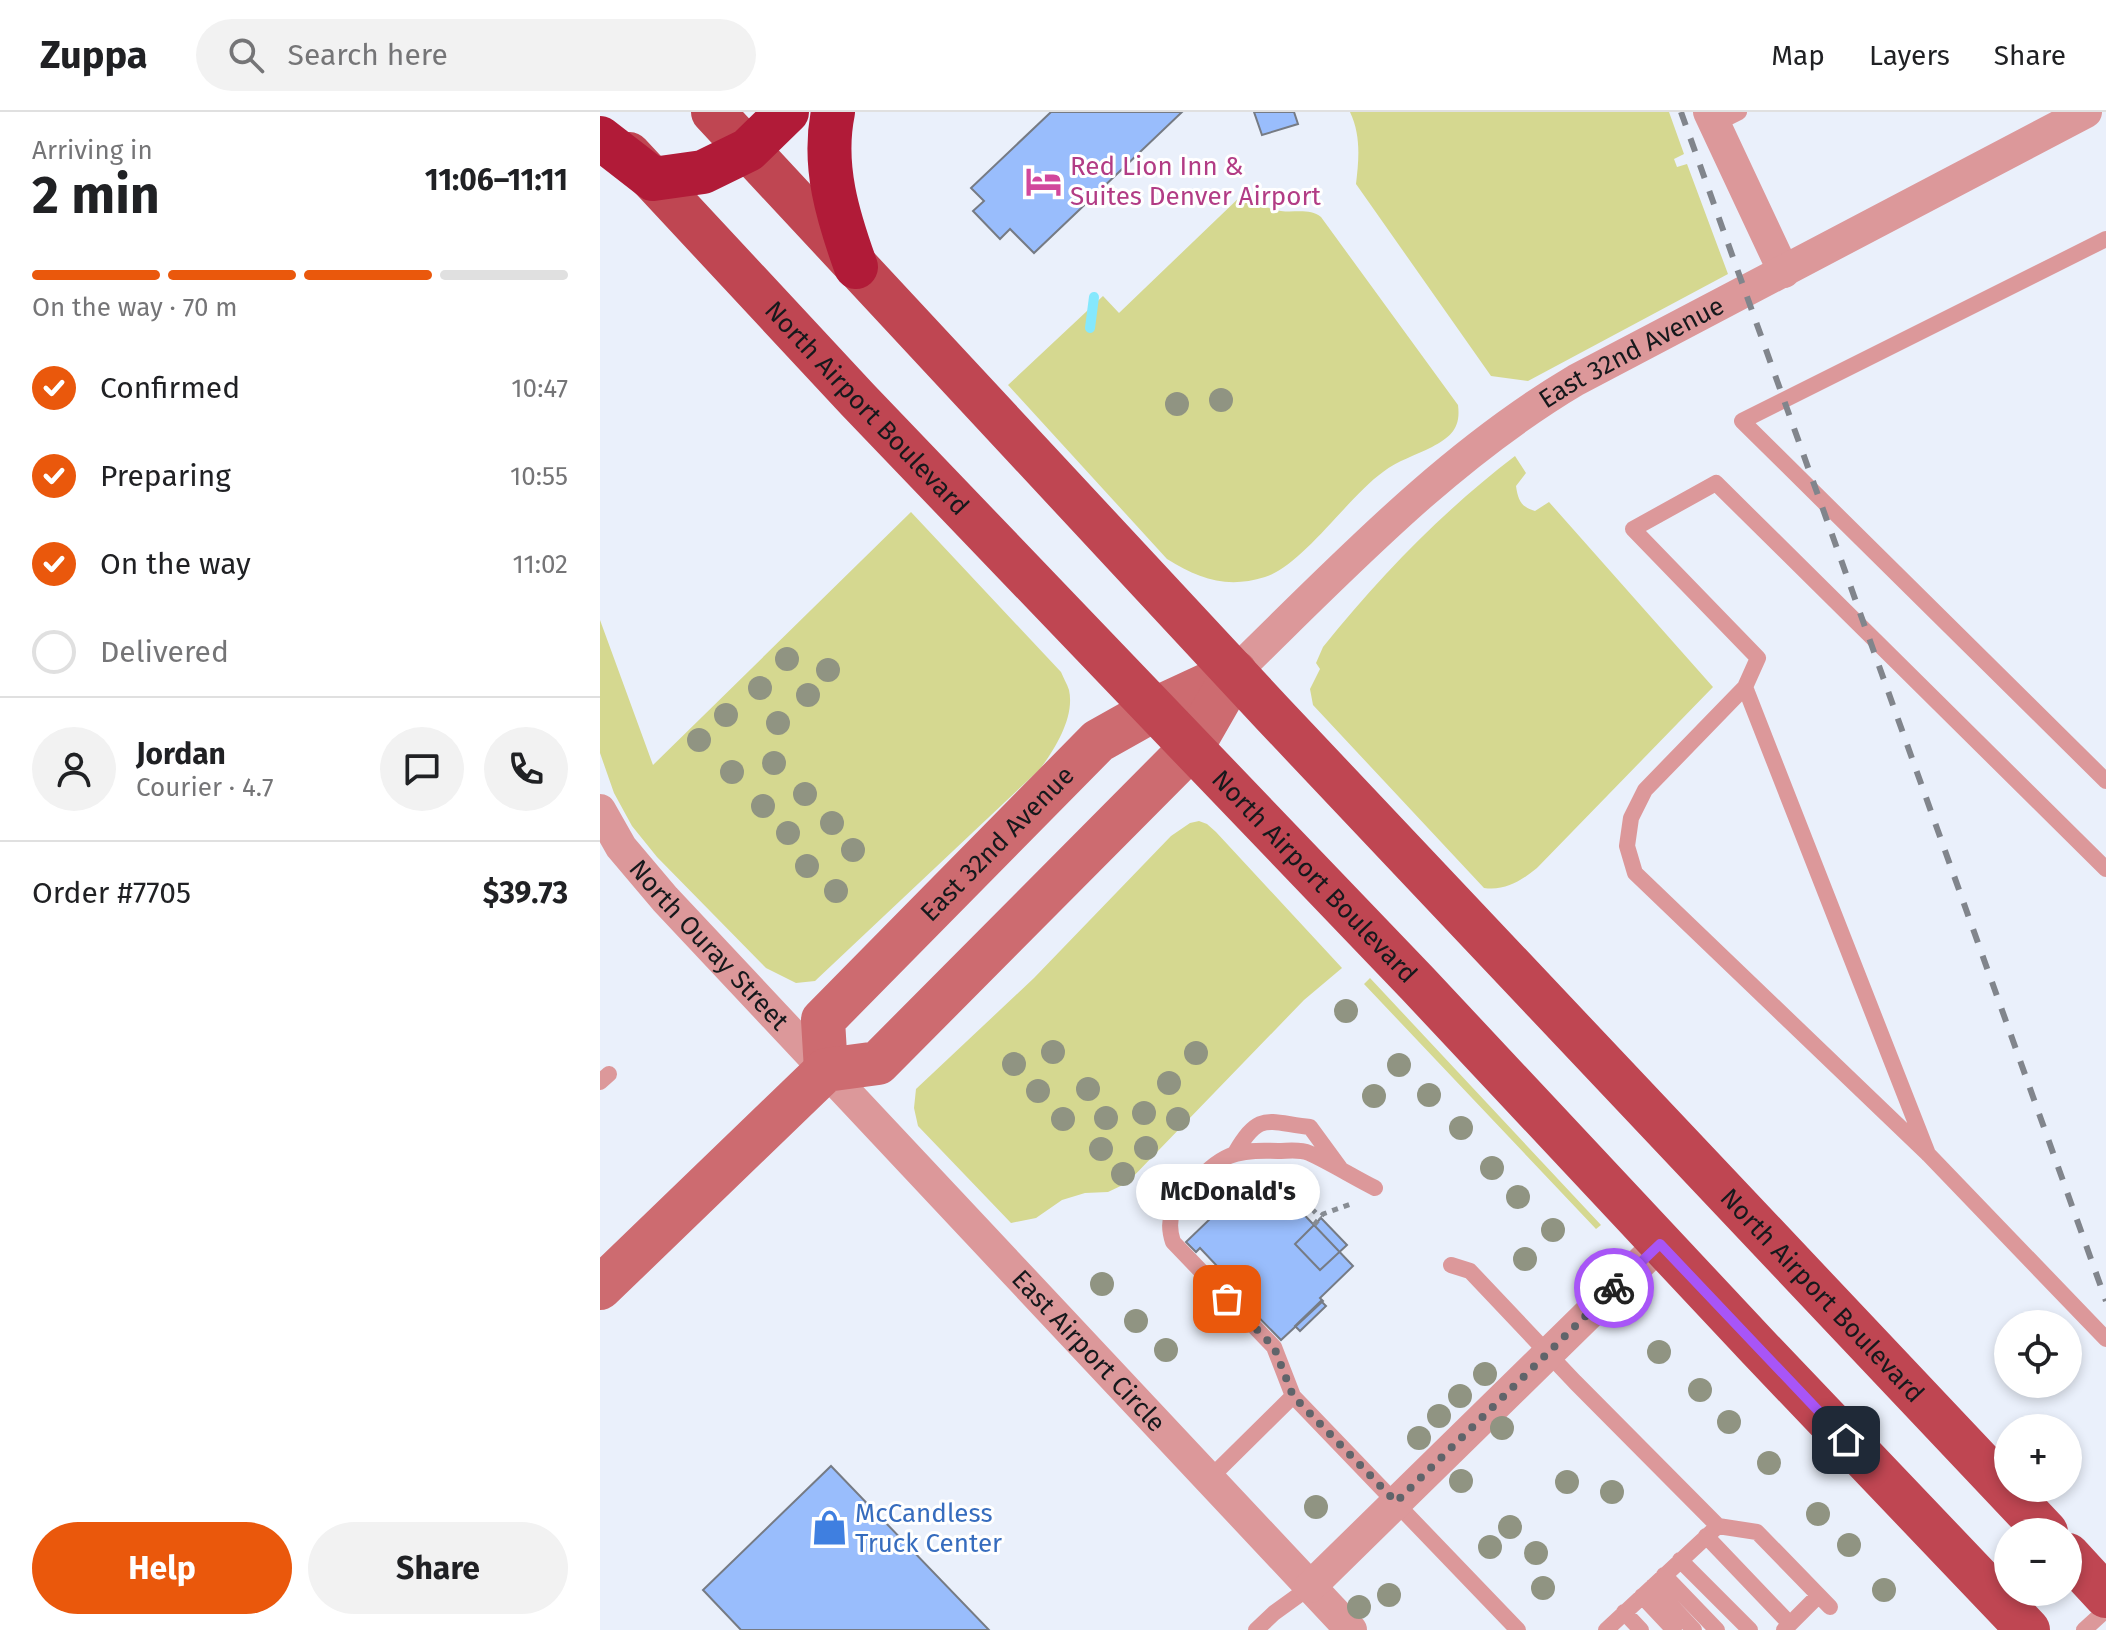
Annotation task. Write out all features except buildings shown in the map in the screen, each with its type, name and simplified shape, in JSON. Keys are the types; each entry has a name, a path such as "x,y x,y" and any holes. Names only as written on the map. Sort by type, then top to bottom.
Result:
{"highway":[{"path":"600,138 653,179 703,172 748,150 787,112"},
{"path":"833,112 830,178 837,216 856,267"}],"main road":[{"name":"North Airport Boulevard","path":"713,112 1235,672 2033,1518"},
{"name":"North Airport Boulevard","path":"600,123 869,411 1192,747 2028,1630"},
{"path":"2082,1570 2106,1596"}],"street":[{"name":"East 32nd Avenue","path":"1235,672 1155,709 1098,741 823,1020 826,1070 878,1063 1192,747 1235,672 1428,487 1495,432 1576,380 2086,112"},
{"path":"1721,116 1784,272"},
{"name":"North Ouray Street","path":"600,810 621,847 665,899 826,1070"},
{"path":"610,1272 826,1070"},
{"name":"East Airport Circle","path":"826,1070 1351,1630"},
{"path":"1310,1587 1660,1244"}],"lane":[{"path":"2106,239 1742,421 2106,781"},
{"path":"2106,869 1716,483 1633,529 1758,658 1745,687 1645,790 1631,818 1627,846 1635,873 1928,1154 2106,1339"},
{"path":"1745,687 1928,1154"},
{"path":"1235,1153 1253,1126 1263,1121 1310,1127 1343,1173"},
{"path":"1371,1194 1305,1151 1235,1153 1213,1165 1175,1204 1170,1221 1171,1236 1181,1252 1274,1347 1293,1396 1518,1630"},
{"path":"1451,1265 1470,1271 1548,1354 1712,1531 1787,1627 1824,1602 1757,1532 1712,1531 1606,1630"},
{"path":"1209,1479 1293,1396"},
{"path":"1680,1560 1750,1630"},
{"path":"1653,1585 1674,1630"},
{"path":"1653,1585 1694,1630"},
{"path":"1653,1585 1717,1630"},
{"path":"1256,1630 1310,1587"},
{"path":"2084,1630 2106,1610"},
{"path":"1624,1612 1641,1630"}],"path":[{"path":"1286,1183 1321,1218"},
{"path":"1314,1225 1323,1214 1371,1194"}],"green space":[{"path":"1350,112 1669,112 1684,154 1674,159 1677,167 1687,164 1728,274 1528,381 1491,376 1356,184 1358,138"},
{"path":"1244,193 1271,209 1307,212 1321,217 1458,405 1459,413 1456,426 1449,435 1383,472 1310,545 1279,570 1265,577 1226,582 1202,577 1167,559 1008,385 1103,296 1119,313"},
{"path":"1515,456 1526,473 1516,486 1523,505 1535,511 1549,502 1713,687 1537,868 1512,884 1492,889 1484,888 1313,705 1310,689 1320,669 1316,663 1323,647 1367,595 1437,522"},
{"path":"911,512 1061,672 1069,690 1069,711 1057,742 1040,769 815,981 796,983 766,968 657,857 632,826 614,793 600,753 600,620 653,765"},
{"path":"1199,821 1216,832 1342,968 1304,1000 1127,1183 1108,1192 1085,1193 1062,1200 1036,1218 1011,1223 918,1126 914,1108 916,1089 1034,978 1171,836 1190,823"},
{"path":"1370,978 1601,1225 1596,1229 1364,984"}],"waterway":[{"path":"1090,328 1094,297"}],"railway":[{"path":"1681,112 2106,1301"}],"way so far":[{"path":"1227,1299 1274,1347 1293,1396 1396,1502 1614,1288"}],"place":[{"name":"Red Lion Inn & Suites Denver Airport","path":"1044,181"},
{"name":"McDonald's","path":"1227,1299"},
{"name":"McCandless Truck Center","path":"829,1528"}],"route":[{"path":"1614,1288 1660,1244 1846,1440"}]}
